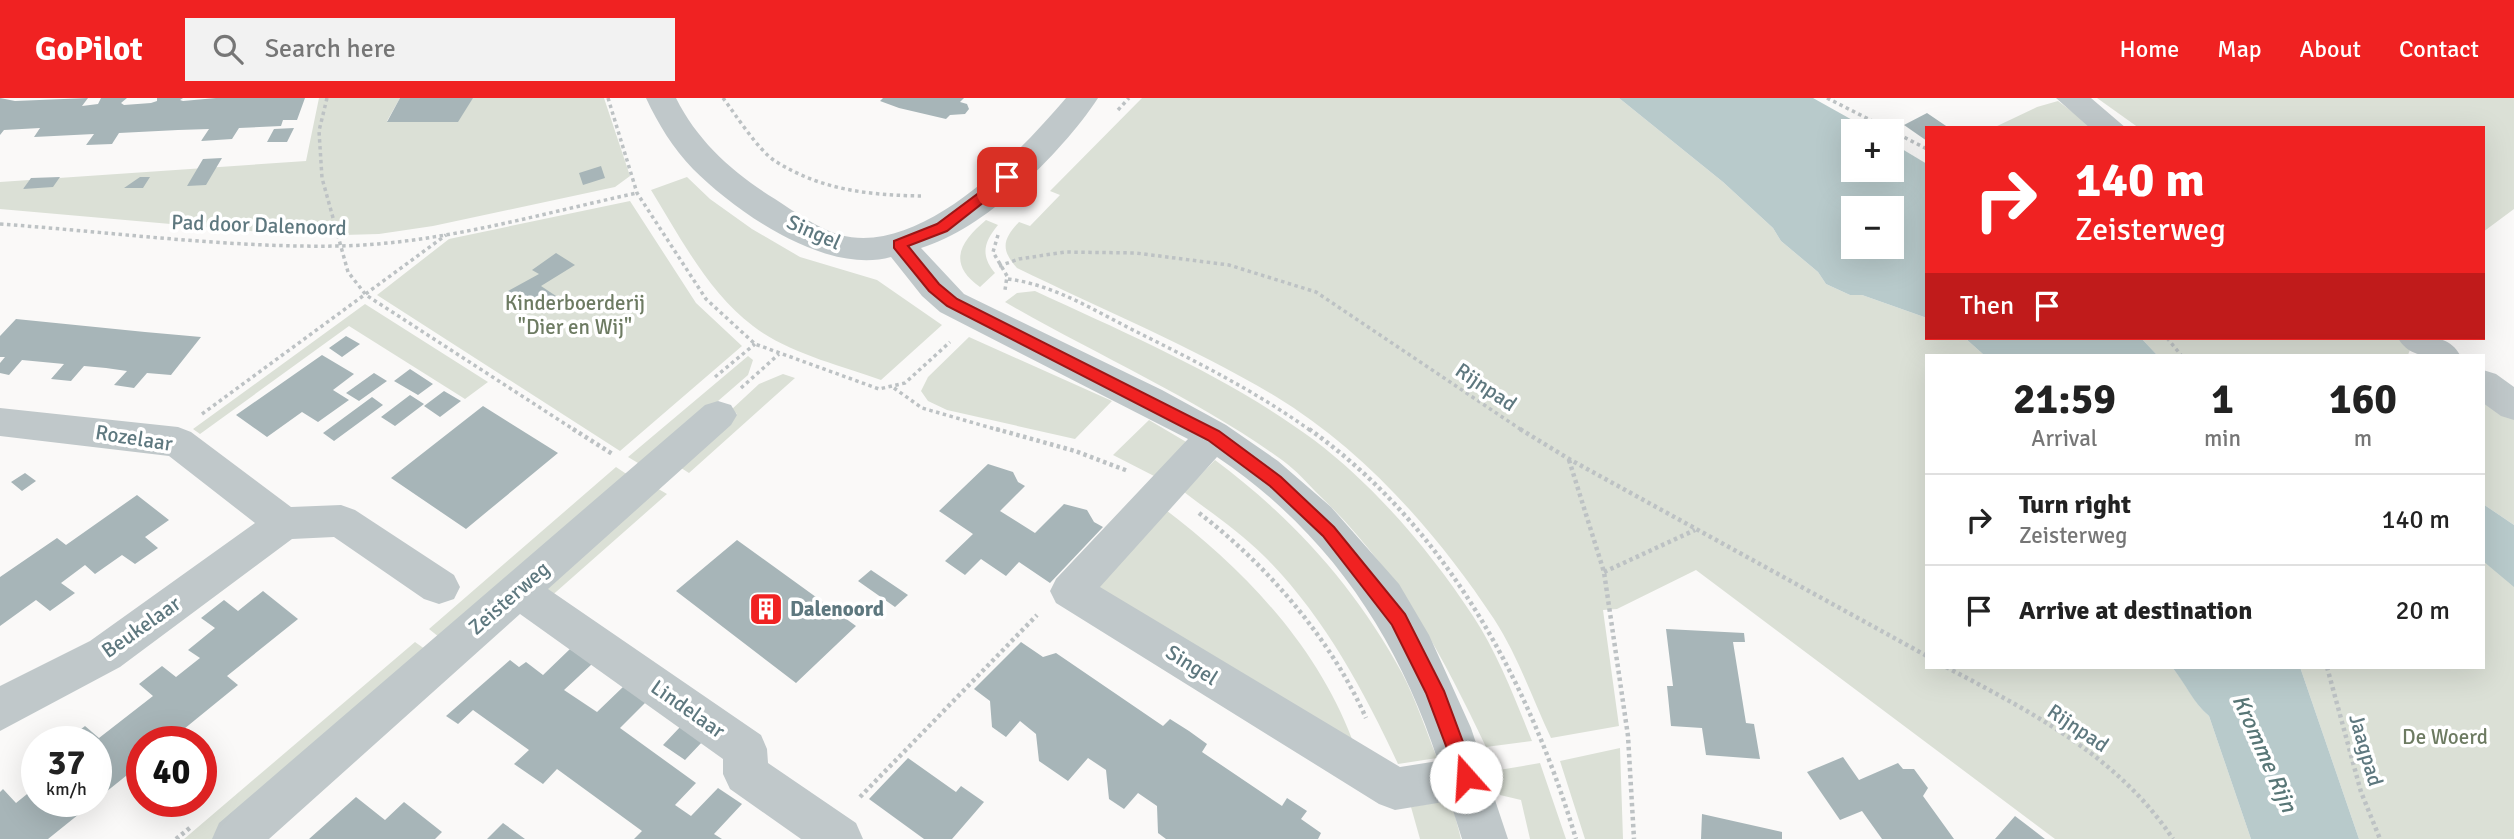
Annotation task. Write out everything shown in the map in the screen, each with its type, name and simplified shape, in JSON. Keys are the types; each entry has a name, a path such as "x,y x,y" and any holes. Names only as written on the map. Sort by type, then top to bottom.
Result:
{"street":[{"name":"Singel","path":"661,98 685,141 714,171 752,201 837,246 865,248 899,244"},
{"path":"1083,98 1037,153 970,207 942,227 899,244 934,287 952,303 1214,436 1275,481 1329,532 1399,619 1435,691 1485,839"},
{"path":"2071,98 2108,126"},
{"path":"2419,340 2440,354"},
{"path":"2485,385 2514,405"},
{"name":"Zeisterweg","path":"235,839 718,415"},
{"name":"Rozelaar","path":"0,422 178,442 279,527"},
{"path":"1071,591 1214,436"},
{"path":"279,527 341,521 439,587"},
{"name":"Beukelaar","path":"0,711 19,697 105,654 279,527"},
{"name":"Lindelaar","path":"517,590 746,750 746,774 834,835"},
{"name":"Singel","path":"1071,591 1395,789 1466,777"}],"path":[{"path":"327,98 318,152 348,272 366,295 620,459"},
{"path":"608,98 637,193 706,299 755,344 860,384 879,389 893,388 922,408 1075,451 1120,467 1163,489 1248,552 1293,601 1358,698 1367,721"},
{"path":"723,98 774,160 828,185 864,195 938,194 970,207"},
{"path":"1827,98 1868,119"},
{"path":"1904,137 1925,148"},
{"name":"Pad door Dalenoord","path":"0,224 253,243 340,246 446,234 637,193"},
{"path":"167,439 446,234"},
{"name":"Rijnpad","path":"999,267 1040,255 1124,253 1230,265 1291,282 1337,303 1485,407 1569,459 1925,655"},
{"path":"2169,340 2180,354"},
{"path":"718,415 722,406 779,354"},
{"path":"1569,459 1604,572 1628,736 1634,839"},
{"path":"1604,572 1695,530"},
{"path":"834,835 1052,599 1071,591"},
{"name":"Rijnpad","path":"1950,669 2006,699 2091,753 2147,803 2173,839"},
{"name":"Jaagpad","path":"2328,669 2361,792 2380,839"}],"green space":[{"path":"319,98 400,98 387,121 421,120 473,98 604,98 630,176 615,187 433,226 379,234 307,236 0,209 0,182 306,161"},
{"path":"1142,98 1619,98 1723,182 1773,228 1781,241 1818,272 1826,284 1850,295 1862,295 1925,317 1925,340 1967,340 1983,354 1925,354 1925,669 2173,669 2209,716 2251,839 2055,839 1696,570 1617,609 1603,610 1619,726 1551,738 1503,633 1472,587 1423,525 1339,442 1308,418 1244,378 1017,268 1006,250 1009,234 1019,222 1030,226 1060,195 1050,191"},
{"path":"2097,98 2514,98 2514,209 2485,231 2485,126 2136,126"},
{"path":"2058,101 2091,126 1997,126 2037,107"},
{"path":"687,177 710,199 752,229 800,257 877,280 942,325 881,380 782,344 753,326 722,297 684,245 651,190"},
{"name":"Kinderboerderij \"Dier en Wij\"","path":"630,201 696,303 742,346 620,451 377,295 449,239"},
{"path":"986,220 998,225 986,249 987,260 995,273 980,287 969,278 960,261 964,244"},
{"path":"1035,291 1178,358 1248,396 1282,417 1337,458 1380,499 1421,545 1473,616 1498,661 1532,741 1486,747 1434,645 1394,583 1347,524 1292,468 1249,438 1181,397 1005,302 1017,293"},
{"path":"365,304 488,382 465,399 349,326 200,434 193,429"},
{"path":"969,337 1112,401 1075,439 947,410 928,401 921,391 928,377"},
{"path":"2143,340 2402,340 2411,347 2408,354 2156,354"},
{"path":"748,356 753,360 748,375 643,466 628,457"},
{"path":"783,374 795,378 689,473 678,466 737,414 731,410 759,384"},
{"path":"2485,398 2514,418 2514,525 2485,505"},
{"path":"1149,420 1188,443 1156,477 1113,455"},
{"path":"1215,460 1244,482 1296,530 1364,612 1402,673 1437,758 1398,764 1356,681 1305,603 1255,547 1184,492"},
{"path":"616,467 631,477 444,641 429,629"},
{"path":"655,487 667,494 548,599 536,591"},
{"path":"1162,507 1220,555 1274,610 1318,671 1337,704 1352,739 1092,588"},
{"name":"De Woerd","path":"2485,520 2514,542 2514,839 2359,839 2301,669 2485,669"},
{"path":"415,642 429,652 213,839 184,839 210,817 217,817 217,811"},
{"path":"1620,748 1623,839 1585,839 1560,761"},
{"path":"1540,763 1566,839 1530,839 1521,800 1500,795 1493,771"},
{"path":"1451,800 1461,839 1420,839 1411,807"}],"water":[{"path":"1619,98 1813,98 1851,119 1841,119 1841,182 1904,182 1904,150 1925,163 1925,317 1862,295 1850,295 1826,284 1818,272 1781,241 1773,228 1723,182"},
{"path":"1967,340 2143,340 2156,354 1983,354"},
{"path":"2485,505 2514,525 2514,587 2485,563"},
{"name":"Kromme Rijn","path":"2173,669 2301,669 2359,839 2251,839 2209,716"}],"building":[{"path":"0,98 15,101 88,98 82,106 98,104 101,98 127,98 121,103 124,105 151,103 157,101 157,98 183,98 180,100 183,101 216,98 305,98 297,120 283,120 281,126 239,128 232,139 201,141 209,129 178,130 119,133 112,144 86,145 94,134 34,137 40,128 4,130 0,135"},
{"path":"400,98 473,98 458,122 387,122"},
{"path":"883,98 964,98 960,102 967,104 969,109 965,114 950,115 946,119 899,108 880,101"},
{"path":"1927,113 1946,126 1925,126 1925,140 1904,125"},
{"path":"294,128 287,142 267,142 274,129"},
{"path":"222,158 206,185 187,186 203,159"},
{"path":"601,166 605,178 583,185 579,173"},
{"path":"60,177 53,187 23,189 31,178"},
{"path":"140,177 150,177 143,188 124,188"},
{"path":"556,253 575,265 541,286 556,296 536,310 508,291 539,274 532,270"},
{"path":"16,319 201,337 171,375 147,373 134,388 114,385 127,371 106,368 84,366 71,381 51,379 64,364 22,360 9,375 0,373 0,363 5,357 0,357 0,336"},
{"path":"346,336 360,344 342,357 329,348"},
{"path":"322,355 354,374 333,390 349,400 318,422 302,412 267,437 236,415"},
{"path":"410,369 433,384 418,395 394,381"},
{"path":"374,373 387,381 359,401 346,393"},
{"path":"444,391 461,401 440,417 424,406"},
{"path":"410,395 424,404 395,426 381,417"},
{"path":"372,397 383,405 334,441 323,433"},
{"path":"483,406 558,453 466,529 391,478"},
{"path":"988,464 1013,472 1018,482 1025,486 1000,511 1035,533 1064,504 1087,510 1094,522 1103,527 1050,583 1019,562 1006,576 981,559 965,575 945,561 973,534 939,511"},
{"path":"25,473 36,481 22,491 11,482"},
{"path":"137,495 169,520 145,537 158,548 135,564 122,555 95,574 85,565 61,583 75,593 50,611 36,600 0,626 0,577 57,538 66,545"},
{"name":"Dalenoord","path":"737,540 856,626 796,683 676,591"},
{"path":"871,570 908,595 895,607 858,581"},
{"path":"263,591 298,619 227,676 238,685 188,726 126,726 126,776 112,787 112,728 153,696 139,684 162,666 176,677 200,658 188,650 215,628 201,618 224,600 238,611"},
{"path":"1666,629 1744,633 1745,642 1733,642 1746,723 1754,724 1760,759 1706,755 1702,728 1671,726 1667,686 1673,686"},
{"path":"1021,642 1043,657 1056,653 1163,726 1170,719 1189,731 1207,744 1202,752 1282,806 1287,798 1307,811 1301,819 1321,833 1318,839 1166,839 1158,833 1157,806 1138,793 1124,809 1109,799 1106,770 1088,758 1068,781 1039,761 1036,734 1020,721 1006,737 992,727 990,701 974,689"},
{"path":"570,649 592,664 564,690 597,712 624,686 646,702 620,728 696,783 675,805 691,816 718,788 742,804 714,834 722,839 634,839 642,831 557,769 543,784 514,764 529,750 473,710 458,724 446,716 510,660 519,667 526,662 543,675"},
{"path":"681,726 703,741 685,760 663,745"},
{"path":"1843,757 1859,780 1898,763 1903,769 1914,769 1928,788 1923,796 1954,839 1882,839 1862,811 1840,820 1807,772"},
{"path":"908,758 956,792 961,786 984,802 952,839 924,839 869,799"},
{"path":"3,789 16,803 21,799 21,817 75,817 48,839 0,839 0,792"},
{"path":"356,797 385,820 404,802 442,832 435,839 309,839"},
{"path":"1702,814 1782,832 1782,839 1701,839"},
{"path":"2015,816 2045,839 1995,839"},
{"path":"503,823 525,839 487,839"}],"place":[{"name":"Dalenoord","path":"766,609"}],"route":[{"path":"1007,177 956,219 929,234 899,244 934,287 952,303 1214,436 1275,481 1329,532 1399,619 1435,691 1466,777"}]}
